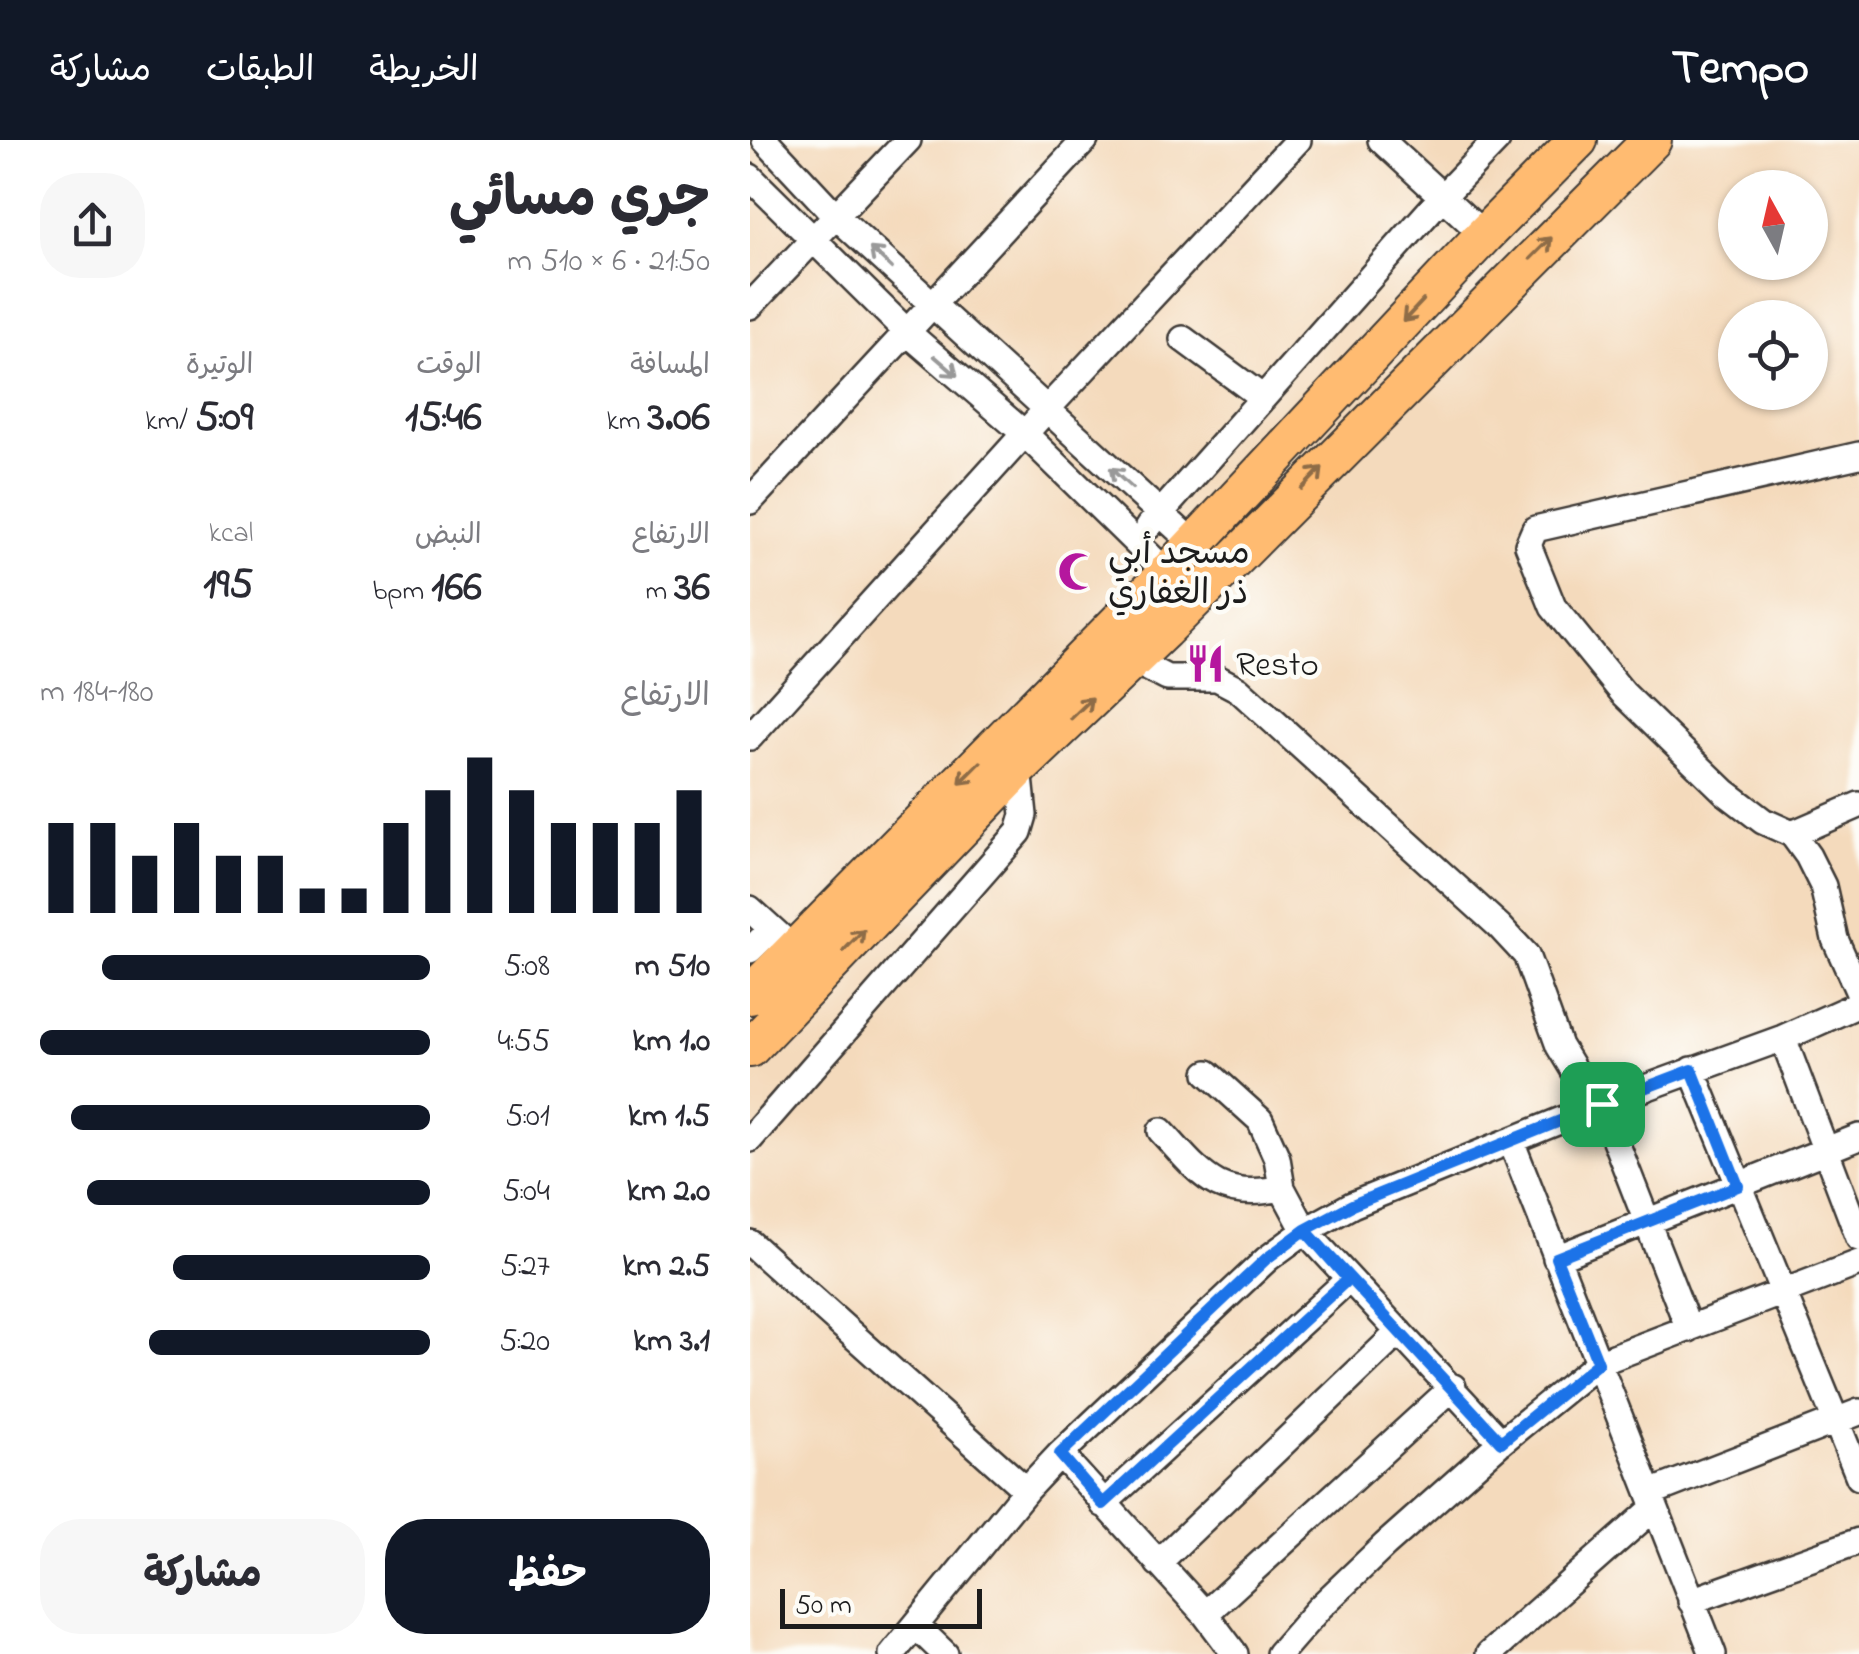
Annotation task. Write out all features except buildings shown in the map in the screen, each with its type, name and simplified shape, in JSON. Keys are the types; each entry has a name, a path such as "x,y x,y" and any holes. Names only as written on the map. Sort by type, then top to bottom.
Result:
{"highway":[{"path":"750,995 784,939 1167,572 1578,140"},
{"path":"750,1048 1019,768 1652,140"}],"street":[{"path":"765,140 836,215 1194,543"},
{"path":"750,306 908,140"},
{"path":"750,501 1086,140"},
{"path":"750,737 1046,410 1298,140"},
{"path":"1381,140 1484,236"},
{"path":"1135,542 1441,198 1498,140"},
{"path":"750,177 908,333 1025,434 1167,572"},
{"path":"1183,339 1263,398"},
{"path":"1859,455 1535,528 1528,545 1554,607 1623,693 1725,792 1762,821 1792,834 1823,886 1835,939 1859,993"},
{"path":"1132,660 1167,678 1216,678 1238,689 1526,955 1559,1046 1576,1074 1602,1104 1689,1329"},
{"path":"750,1139 1018,832 1024,815 1019,768"},
{"path":"1792,834 1859,805"},
{"path":"750,909 784,939"},
{"path":"750,950 784,939"},
{"path":"892,1654 1060,1454 1266,1259 1305,1230 1352,1205 1602,1104 1783,1038 1859,1004"},
{"path":"1783,1038 1859,1238"},
{"path":"1692,1070 1783,1292 1847,1417 1859,1478"},
{"path":"1208,1073 1260,1120 1277,1158 1282,1188 1305,1230 1501,1442"},
{"path":"1161,1130 1207,1181 1255,1194 1282,1188"},
{"path":"1556,1258 1859,1137"},
{"path":"1510,1141 1713,1654"},
{"path":"750,1243 1026,1490"},
{"path":"1279,1654 1319,1608 1385,1545 1598,1363 1859,1263"},
{"path":"1103,1504 1348,1279"},
{"path":"1158,1563 1398,1332"},
{"path":"1205,1614 1453,1387"},
{"path":"1490,1654 1653,1500 1847,1417"},
{"path":"1060,1454 1205,1614 1235,1654"},
{"path":"1691,1601 1859,1541"},
{"path":"916,1626 945,1654"}],"place":[{"name":"مسجد أبي ذر الغفاري","path":"1078,571"},
{"name":"Resto","path":"1206,663"}],"route":[{"path":"1602,1104 1352,1205 1305,1230 1348,1279 1103,1504 1060,1454 1266,1259 1305,1230 1501,1442 1598,1363 1556,1258 1738,1186 1692,1070 1602,1104"}]}
